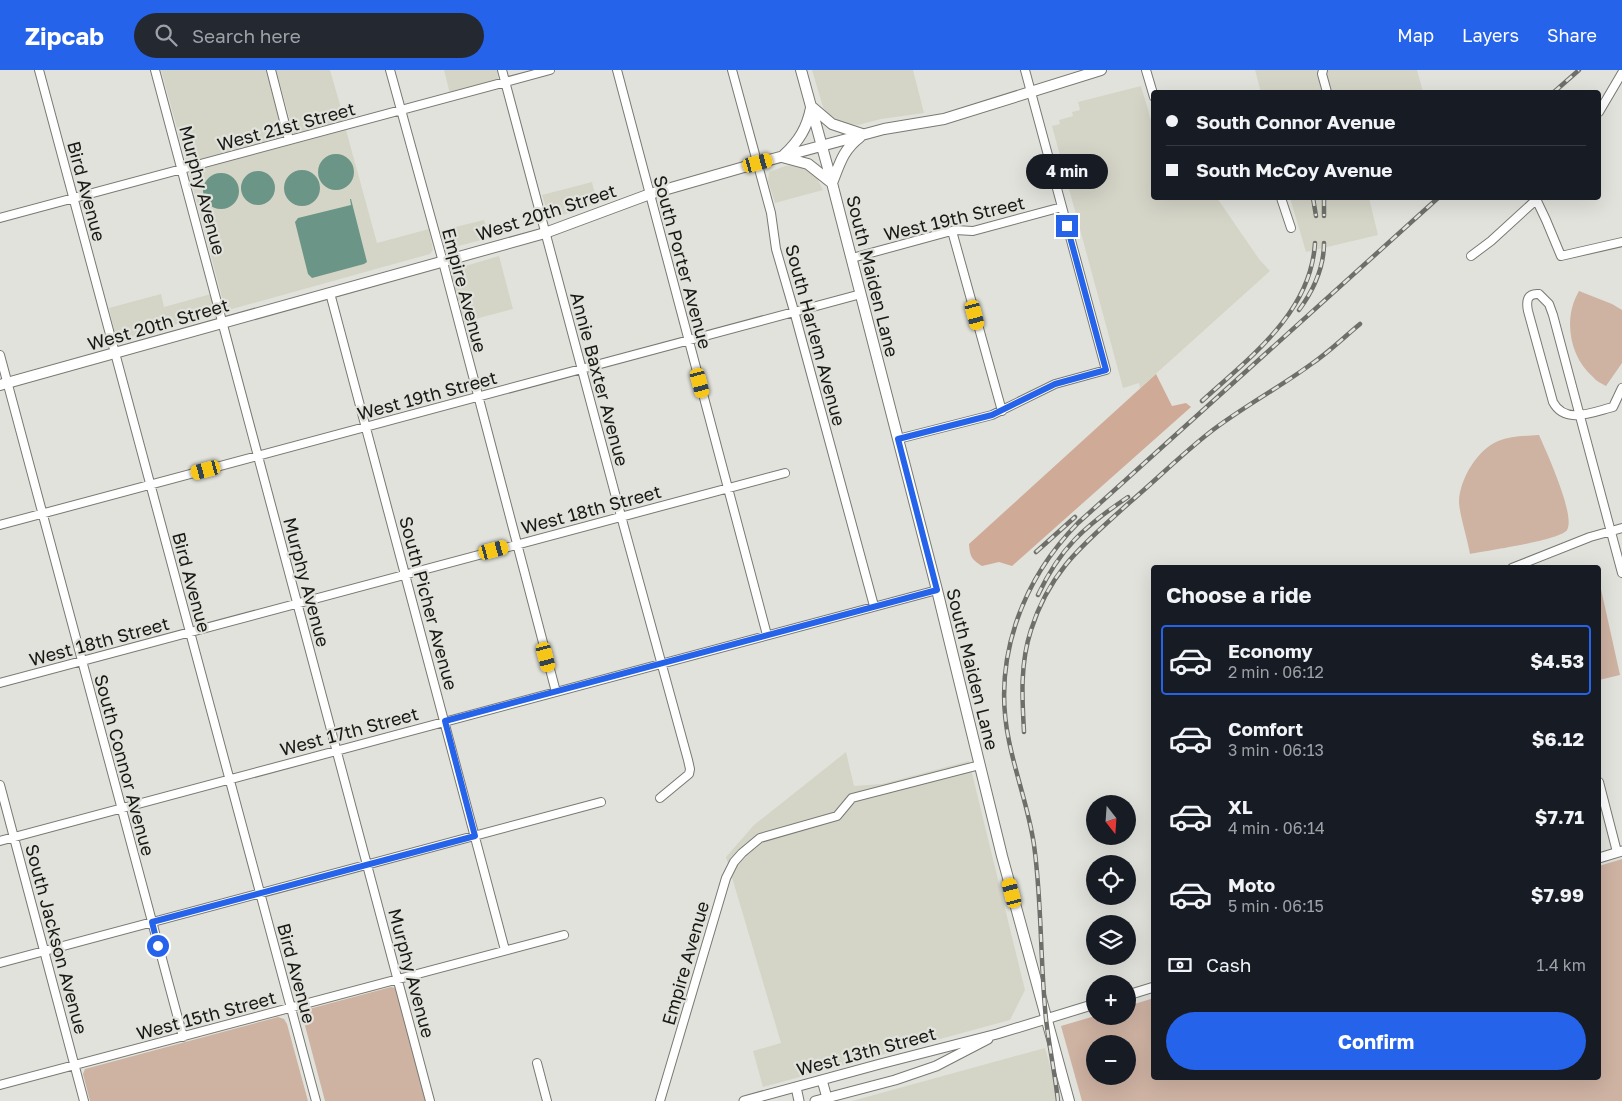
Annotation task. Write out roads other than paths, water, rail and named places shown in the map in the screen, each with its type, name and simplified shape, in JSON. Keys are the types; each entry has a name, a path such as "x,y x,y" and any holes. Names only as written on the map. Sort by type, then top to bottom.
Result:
{"main road":[{"name":"South Maiden Lane","path":"801,70 852,258 937,590 1002,856 1068,1101"},
{"name":"West 20th Street","path":"4,384 545,233 650,194 758,163 884,129 944,119 1101,70"},
{"path":"811,106 818,114 832,124 863,134"},
{"path":"781,157 802,134 811,106"},
{"path":"781,157 808,164 832,183 845,152 863,134"}],"street":[{"name":"Bird Avenue","path":"39,70 316,1101"},
{"name":"Murphy Avenue","path":"155,70 430,1101"},
{"path":"271,70 290,140"},
{"name":"Empire Avenue","path":"390,70 443,262 556,692"},
{"name":"Annie Baxter Avenue","path":"502,70 690,769 689,774 684,779 660,798"},
{"name":"West 21st Street","path":"0,218 550,70"},
{"name":"South Porter Avenue","path":"617,70 767,635"},
{"name":"South Harlem Avenue","path":"732,70 773,219 775,245 874,606"},
{"path":"898,439 992,415 1055,384 1106,370 1025,70"},
{"path":"1146,70 1152,90"},
{"path":"1323,70 1322,74 1326,90"},
{"path":"1601,109 1622,73"},
{"path":"1282,200 1291,228"},
{"path":"1471,256 1535,200"},
{"path":"1538,200 1560,256 1622,242"},
{"name":"West 19th Street","path":"852,258 952,231 972,231 1062,207"},
{"path":"952,231 1002,411"},
{"name":"South Picher Avenue","path":"330,293 505,950"},
{"path":"1622,388 1613,407 1580,416 1557,410 1553,402 1528,311 1526,303 1528,297 1533,293 1539,294 1544,298 1553,315 1580,416 1611,531 1622,573"},
{"name":"West 19th Street","path":"0,525 861,294"},
{"name":"South Connor Avenue","path":"0,355 4,384 42,514 183,1037"},
{"name":"West 18th Street","path":"0,683 785,473"},
{"path":"1520,565 1622,528"},
{"name":"West 17th Street","path":"0,841 937,590"},
{"name":"Empire Avenue","path":"660,1101 726,878 734,862 747,847 760,838 837,816 852,798 980,765"},
{"name":"South Jackson Avenue","path":"0,785 84,1101"},
{"path":"1601,789 1620,852 1601,857"},
{"path":"0,963 601,802"},
{"name":"West 15th Street","path":"0,1085 564,935"},
{"path":"1136,993 1151,988"},
{"name":"West 13th Street","path":"748,1100 997,1034 1086,1007"},
{"name":"West 13th Street","path":"815,1101 936,1066 966,1052 997,1034"},
{"path":"537,1063 547,1101"},
{"path":"822,1080 827,1098"},
{"path":"796,1087 799,1101"}],"railway":[{"path":"1556,90 1579,70"},
{"path":"1313,200 1316,216"},
{"path":"1324,200 1324,216"},
{"path":"1058,1101 1046,1019 1034,845 1009,741 1005,711 1005,681 1008,652 1027,596 1041,570 1078,523 1436,200"},
{"path":"1202,401 1257,351 1290,312 1302,291 1311,268 1315,243"},
{"path":"1299,310 1309,295 1320,270 1324,243"},
{"path":"1024,732 1023,668 1027,643 1039,609 1048,591 1070,559 1097,532 1199,441 1234,415 1317,360 1360,324"},
{"path":"1038,595 1055,564 1075,539 1086,528 1128,497"},
{"path":"1036,552 1075,517"}]}
